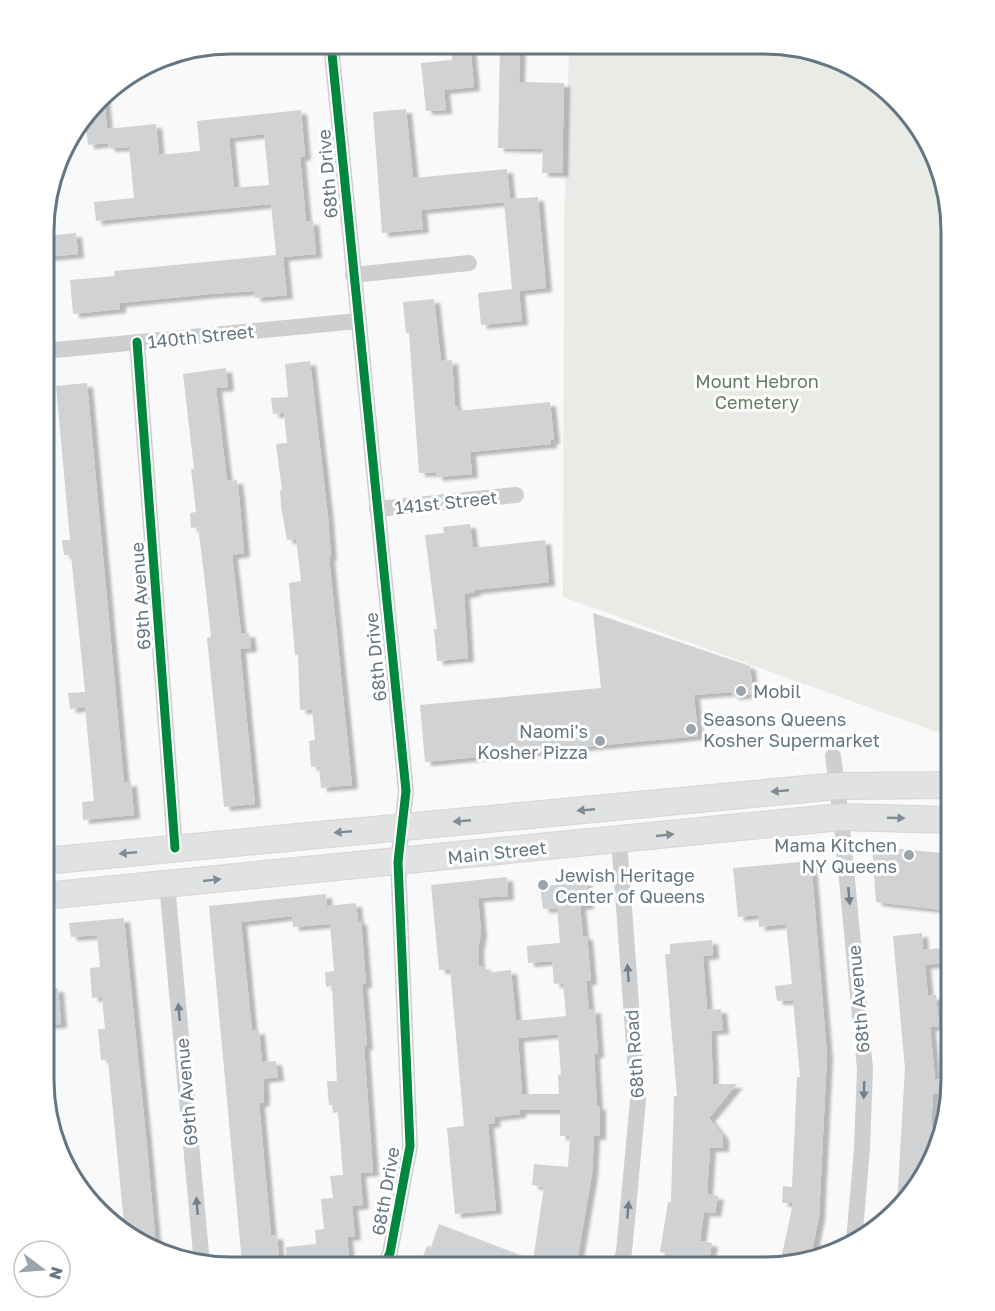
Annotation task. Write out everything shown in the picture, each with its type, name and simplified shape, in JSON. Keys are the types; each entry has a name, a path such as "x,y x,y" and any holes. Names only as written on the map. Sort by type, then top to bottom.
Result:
{"main road":[{"name":"Main Street","path":"54,860 838,786 941,785"},
{"name":"Main Street","path":"54,895 842,816 941,820"}],"street":[{"name":"68th Drive","path":"333,54 357,321 406,791 398,862 410,1146 388,1257"},
{"path":"353,275 469,263"},
{"name":"140th Street","path":"54,350 357,321"},
{"name":"69th Avenue","path":"137,342 175,848"},
{"name":"141st Street","path":"377,509 516,495"},
{"name":"68th Avenue","path":"833,756 842,816 865,1069 862,1148 855,1231"},
{"name":"68th Road","path":"619,839 638,1100 622,1257"},
{"name":"69th Avenue","path":"166,884 201,1254"}],"green space":[{"name":"Mount Hebron Cemetery","path":"569,54 764,54 810,60 852,78 881,98 897,114 923,153 932,174 938,197 941,231 941,733 563,597 564,228"}],"building":[{"path":"452,54 471,54 474,87 444,90 446,110 426,111 421,63 452,60"},
{"path":"500,54 520,54 519,82 564,83 562,173 542,173 543,149 498,148"},
{"path":"105,107 107,129 156,124 159,155 200,151 197,121 301,110 305,156 300,157 306,221 313,221 316,254 283,257 287,295 255,298 254,291 210,294 120,303 120,309 73,314 70,280 115,276 114,271 276,255 271,204 96,221 94,202 134,198 129,147 109,148 108,143 88,145 86,130","holes":["264,134 269,185 234,188 229,138"]},
{"path":"406,109 413,178 507,169 510,199 538,197 546,288 519,291 522,321 481,325 478,293 512,289 504,202 421,210 423,229 382,233 373,112"},
{"path":"76,233 78,254 54,256 54,235"},
{"path":"434,299 441,361 452,360 455,406 458,406 458,411 550,402 554,440 551,440 551,444 470,452 472,474 437,477 436,472 419,473 409,333 406,333 403,302"},
{"path":"310,361 328,517 331,557 329,557 352,785 321,788 319,766 311,767 309,741 315,740 312,709 300,710 298,655 295,655 289,583 301,581 296,539 287,540 281,506 280,490 282,490 276,444 287,443 284,413 273,414 271,398 288,397 285,364"},
{"path":"226,368 228,387 216,388 227,481 237,480 239,495 244,553 232,555 241,634 249,633 251,648 240,649 255,804 224,807 207,638 211,637 204,574 198,527 191,528 190,513 196,512 191,469 194,469 183,374"},
{"path":"87,383 124,783 131,782 134,815 83,820 82,802 94,801 85,707 70,709 68,693 85,692 71,555 64,555 62,540 70,540 56,386"},
{"path":"470,524 473,548 545,540 549,582 475,590 475,592 464,594 468,658 437,661 434,629 437,629 425,535 444,533 443,527"},
{"path":"593,613 750,666 753,694 733,696 732,692 694,695 698,736 425,762 420,705 601,688"},
{"path":"872,846 941,853 941,910 876,902"},
{"path":"811,861 827,1055 819,1216 812,1250 798,1254 782,1256 793,1203 782,1203 783,1186 792,1187 797,1077 800,1077 793,1000 777,1001 775,986 792,984 786,924 759,927 758,915 738,917 733,868"},
{"path":"507,877 508,896 478,898 481,932 478,950 479,967 485,966 485,973 511,970 516,1021 566,1016 563,983 554,984 552,961 528,963 527,946 560,943 557,908 543,909 540,887 586,881 588,905 580,906 583,936 587,936 591,981 586,981 589,1010 595,1009 598,1054 594,1054 597,1106 600,1106 600,1136 594,1136 592,1174 578,1257 533,1257 544,1187 532,1185 534,1164 568,1167 570,1136 560,1136 560,1110 520,1110 520,1114 494,1117 495,1123 488,1124 496,1210 455,1214 447,1128 464,1126 450,969 439,970 431,885","holes":["558,1034 561,1075 558,1075 559,1094 522,1094 518,1038"]},
{"path":"326,894 327,906 356,903 358,921 361,921 366,984 362,984 367,1046 364,1046 373,1172 360,1173 363,1205 352,1206 355,1236 347,1237 349,1257 287,1257 286,1247 316,1244 315,1230 324,1229 321,1199 333,1198 330,1176 343,1175 338,1112 333,1113 332,1105 329,1105 327,1081 337,1081 332,986 326,987 325,972 334,971 330,924 293,927 292,916 241,922 252,1031 259,1030 262,1062 276,1061 278,1077 263,1079 263,1103 259,1103 271,1236 277,1235 279,1257 241,1257 209,906"},
{"path":"124,918 155,1240 124,1220 108,1060 101,1060 98,1029 105,1029 102,997 92,998 90,968 100,967 97,935 71,937 69,923"},
{"path":"922,933 923,950 941,948 941,963 925,965 928,996 936,995 939,1026 930,1027 935,1079 941,1080 941,1094 933,1094 931,1127 935,1127 932,1137 923,1158 897,1196 905,1069 893,936"},
{"path":"712,940 713,955 703,956 707,1010 721,1009 723,1030 711,1031 713,1084 737,1084 709,1118 723,1136 723,1148 710,1148 707,1194 718,1196 715,1213 704,1212 700,1241 712,1243 710,1257 664,1257 665,1253 660,1252 668,1202 671,1202 674,1096 677,1096 665,954 670,954 670,944"},
{"path":"54,988 58,988 61,1024 54,1024"},
{"path":"439,1224 525,1257 423,1257 427,1246 431,1247"}],"cycle path":[{"path":"332,54 406,791 398,862 410,1146 388,1257"},
{"path":"137,342 175,848"}],"place":[{"name":"Mobil","path":"741,691"},
{"name":"Seasons Queens Kosher Supermarket","path":"691,729"},
{"name":"Naomi's Kosher Pizza","path":"600,741"},
{"name":"Mama Kitchen NY Queens","path":"909,855"},
{"name":"Jewish Heritage Center of Queens","path":"543,885"}]}
